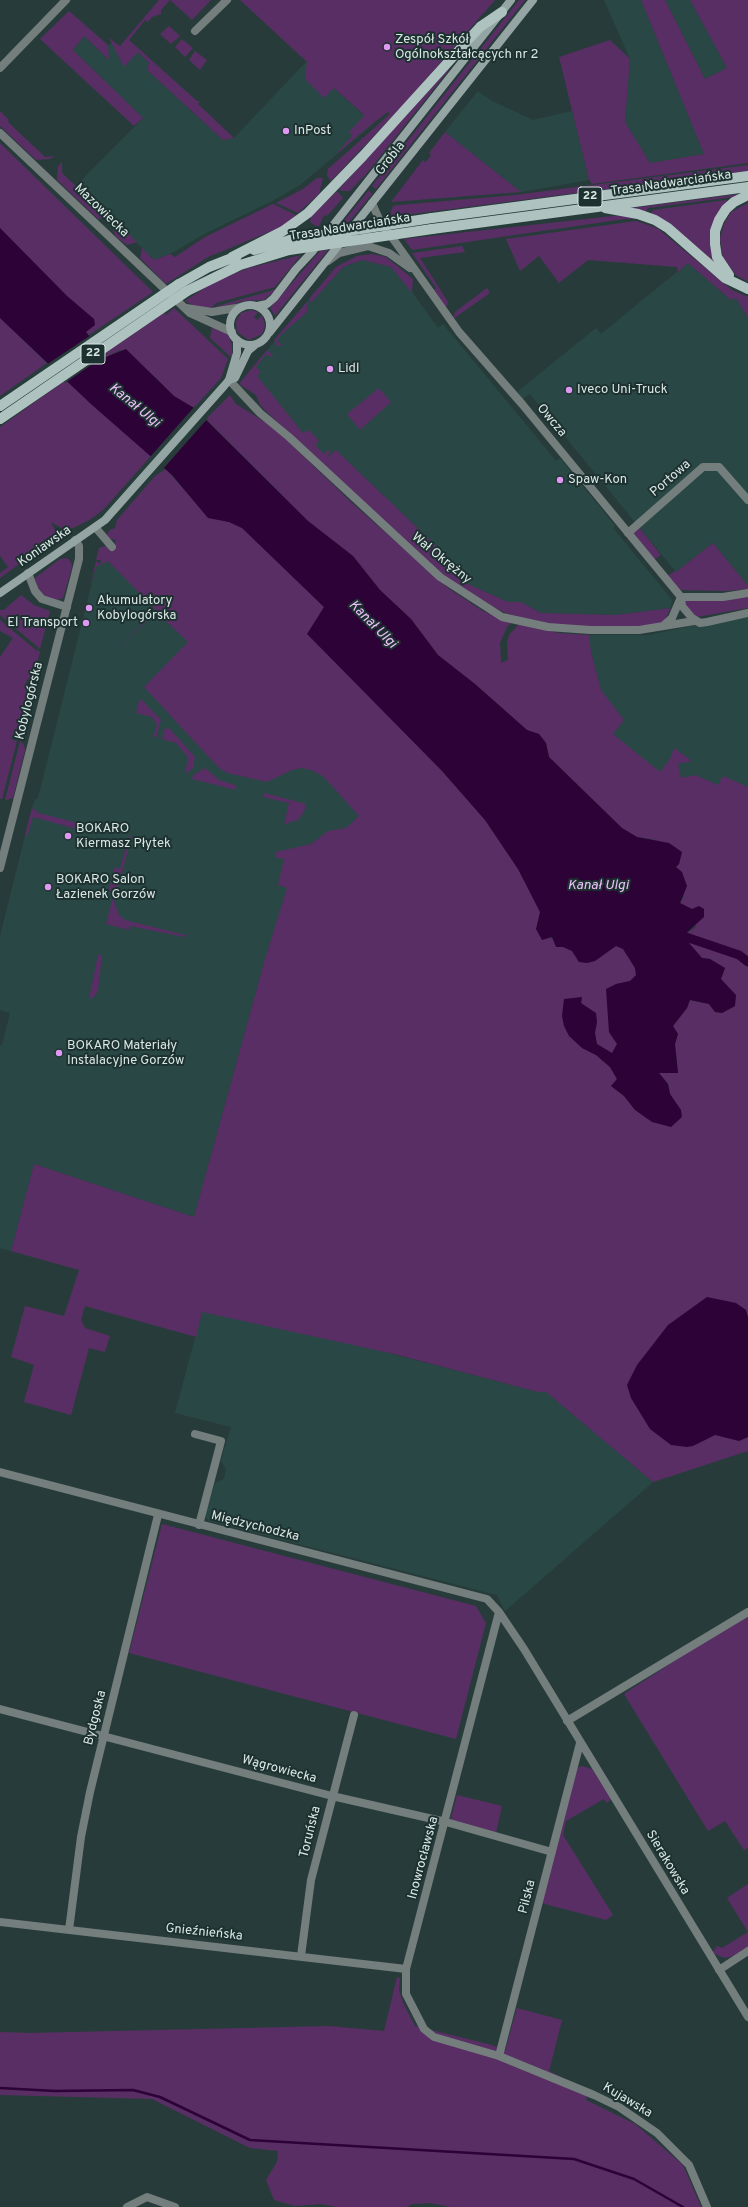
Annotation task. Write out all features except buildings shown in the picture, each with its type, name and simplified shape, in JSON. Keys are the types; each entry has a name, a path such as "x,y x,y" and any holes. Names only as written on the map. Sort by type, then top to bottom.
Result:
{"main road":[{"name":"Grobla","path":"257,306 266,304 274,298 296,269 311,254 511,0"},
{"name":"Grobla","path":"269,333 533,0"},
{"path":"232,257 289,227 316,205 364,156 480,27 502,12"},
{"name":"Trasa Nadwarciańska","path":"0,406 179,284 232,257 290,240 432,218 748,176"},
{"name":"Trasa Nadwarciańska","path":"0,419 187,291 240,265 289,250 432,228 748,186"},
{"path":"733,282 717,257 714,244 715,231 719,220 726,209 734,202 748,195"},
{"path":"600,206 638,214 655,220 668,228 725,278 748,289"},
{"path":"257,306 268,316 270,322 269,333 264,340 255,344 248,351 237,376 226,383 237,353 237,340 232,332 231,320 234,314 242,307 257,306"},
{"path":"237,340 246,344 255,344"},
{"name":"Koniawska","path":"0,593 105,520 226,383"}],"street":[{"path":"0,68 66,0"},
{"path":"195,31 227,0"},
{"name":"Mazowiecka","path":"0,133 185,308 197,318 232,332"},
{"name":"Owcza","path":"372,203 379,218 459,332 522,404 628,533 662,577 680,597"},
{"name":"Owcza","path":"324,264 339,253 350,249 376,247 403,262 422,280"},
{"path":"185,308 212,312 242,307"},
{"name":"Wał Okrężny","path":"226,383 289,437 416,557 440,577 502,617 548,627 590,630 639,630 694,621 708,622 748,613"},
{"name":"Portowa","path":"628,533 703,467 719,467 748,500"},
{"path":"96,527 112,548"},
{"name":"Kobylogórska","path":"0,868 79,556 79,546 75,540"},
{"path":"28,573 35,591 42,599 67,607"},
{"path":"680,597 723,597 748,593"},
{"path":"663,626 672,618 680,597"},
{"path":"680,597 682,606 694,621"},
{"path":"195,1434 221,1441 199,1525"},
{"name":"Międzychodzka","path":"0,1472 487,1600 499,1612"},
{"name":"Bydgoska","path":"69,1930 80,1837 158,1514"},
{"name":"Sierakowska","path":"499,1612 748,2017"},
{"name":"Inowrocławska","path":"499,1612 446,1822 406,1969 406,1994 424,2029 434,2037 499,2056"},
{"path":"567,1721 748,1612"},
{"name":"Wągrowiecka","path":"0,1709 332,1796 446,1822 552,1852"},
{"name":"Toruńska","path":"301,1956 311,1880 354,1715"},
{"name":"Pilska","path":"499,2056 580,1742"},
{"name":"Gnieźnieńska","path":"0,1922 406,1969"},
{"path":"719,1970 748,1951"},
{"name":"Kujawska","path":"499,2056 594,2095 619,2107 657,2133 689,2165 707,2207"},
{"path":"127,2207 147,2196 175,2207"}],"shaded area":[{"path":"159,0 170,0 161,10 161,14 152,17 148,22 145,20 129,40 197,101 200,101 198,104 234,138 223,140 147,70 149,63 138,52 124,67 109,38 120,46"},
{"path":"170,0 211,0 192,20"},
{"name":"Zespół Szkół Ogólnokształcących nr 2","path":"240,0 495,0 405,103 331,181 327,176 328,169 390,114 388,112 372,124 334,156 352,136 349,132 363,117 363,114 334,88 324,98 305,79 307,62"},
{"path":"519,0 525,0 376,189 372,186"},
{"path":"604,0 641,0 704,154 650,163 625,122 630,59"},
{"path":"641,0 665,0 705,79 727,68 690,0 748,0 748,163 592,184 589,180 559,57 610,40 630,59 625,122 650,163 704,154"},
{"path":"665,0 690,0 727,68 705,79"},
{"path":"69,11 108,45 109,60 84,36 73,50 143,118 134,126 40,39"},
{"path":"169,26 180,36 171,44 160,34"},
{"path":"84,36 108,59 108,45 112,43 138,52 149,63 147,70 223,140 234,138 306,62 373,124 300,185 270,202 204,234 170,254 154,260 115,221 76,186 143,118 73,50"},
{"path":"182,39 193,48 185,57 175,47"},
{"path":"195,51 207,60 200,70 189,60"},
{"path":"448,69 449,70 363,178 350,191 341,191 339,189"},
{"path":"478,91 490,100 533,120 572,111 589,180 521,192 445,132"},
{"path":"0,111 9,120 8,122 45,157 55,156 49,159 36,160 0,126"},
{"path":"445,132 521,192 391,202 423,160 426,162 431,155 429,153"},
{"path":"0,143 153,292 89,335 86,332 94,319 67,296 0,228"},
{"path":"62,162 62,173 110,218 98,219 57,180 58,167"},
{"path":"748,165 748,171 389,217 393,206 399,205 515,195"},
{"path":"317,178 323,178 319,194 298,213 276,203 303,189"},
{"path":"369,190 372,194 349,222 342,223"},
{"path":"337,191 343,198 327,216 324,215 319,226 316,226 310,222 311,216"},
{"path":"739,194 733,197 648,208 646,212 632,208"},
{"path":"726,200 728,202 710,233 711,250 714,262 675,228 651,214 653,210"},
{"path":"748,203 748,282 736,275 723,258 720,238 724,224 731,212"},
{"path":"273,204 296,215 286,224 274,230 208,257 166,284 140,258 142,248 154,260 170,254 175,257 205,237"},
{"path":"622,215 640,219 625,219 412,250 404,239"},
{"path":"115,221 137,242 127,245 116,237 113,230"},
{"path":"636,221 657,228 732,290 748,297 748,318 736,298 731,300 688,263 678,272 677,267 588,260 559,283 539,256 520,271 506,239"},
{"path":"462,246 465,252 420,258 448,302 447,306 445,306 434,290 436,288 412,253"},
{"path":"328,250 275,316 270,308 320,251"},
{"path":"372,254 386,257 413,279 412,293 391,267 362,260 343,267 311,303 309,299 336,267 357,256"},
{"path":"301,255 275,287 216,303 210,309 198,308 185,301 212,283 248,268"},
{"path":"362,260 391,267 404,281 438,328 443,324 556,461 560,458 615,526 613,528 672,600 671,608 615,615 541,613 521,602 508,602 470,585 457,575 452,561 336,450 324,460 248,374 309,299 311,303 343,267"},
{"path":"688,263 731,300 736,298 748,318 748,586 713,543 676,572 530,394 522,399 517,392 596,328 601,334"},
{"path":"487,288 490,293 453,319 455,312"},
{"path":"277,289 264,300 244,301 215,309 217,306"},
{"path":"307,302 307,312 283,333 277,340 282,346 277,346 274,340"},
{"path":"174,308 228,359 221,378 194,408 174,396 156,378 120,350 106,357 104,354 164,313 166,315"},
{"path":"251,310 258,312 254,317 257,320 262,315 265,326 262,334 249,340 237,332 236,322 241,313"},
{"path":"0,318 47,363 0,396"},
{"path":"212,327 228,335 232,345 232,358 210,338"},
{"path":"267,350 273,355 271,357 266,354 256,367 261,372 257,376 303,433 309,430 319,441 315,445 324,454 329,450 331,451 327,458 336,450 452,561 461,572 457,576 470,585 508,602 521,602 541,613 615,615 671,608 663,623 639,630 550,625 508,614 474,598 453,584 288,433 260,405 256,395 239,384"},
{"path":"66,380 151,456 104,509 91,519 67,531 51,522 58,536 0,578 0,573 8,567 0,556 0,427"},
{"path":"379,388 391,402 360,430 347,414"},
{"path":"230,395 236,404 273,427 351,502 448,588 483,611 511,623 507,627 500,643 501,663 508,660 507,643 509,635 518,625 524,624 558,633 589,635 591,652 601,690 624,720 613,734 660,772 670,759 674,748 692,761 678,764 681,778 695,775 718,785 723,776 748,787 748,1451 653,1482 546,1392 538,1392 394,1354 202,1312 196,1337 85,1306 81,1320 85,1328 110,1336 105,1352 89,1348 71,1415 24,1402 34,1365 11,1357 25,1306 64,1316 79,1270 11,1251 34,1164 194,1217 265,959 287,888 278,885 284,859 275,857 276,852 311,844 328,831 346,828 359,816 323,776 311,770 302,768 292,770 267,782 227,773 219,768 144,687 188,642 156,612 116,650 156,610 108,561 96,567 90,586 96,561 100,564 101,560 96,560 99,548 106,546 111,551 116,540 110,539 106,535 110,530 115,528 117,520 155,476 166,469 208,517 229,522 242,528 324,607 392,719 442,771 485,820 518,869 541,912 536,929 572,951 579,962 616,946 623,949 635,968 636,976 630,981 616,984 609,1032 617,1044 612,1054 597,1044 590,1011 581,1003 564,999 582,1048 596,1055 610,1067 617,1079 611,1086 624,1096 635,1110 681,1110 670,1094 668,1084 659,1073 678,1073 675,1044 678,1034 673,1026 687,1008 690,1000 709,1004 715,1012 722,1013 735,1006 721,979 725,968 710,959 702,958 683,936 696,927 692,909 680,903 684,896 676,867 679,864 682,852 656,840 637,837 622,828 549,757 546,743 539,734 527,730 475,684 438,655 411,619 380,590 353,556 308,521 206,419"},
{"path":"638,526 661,555 652,561 630,532"},
{"path":"713,543 748,586 748,589 726,591 676,590 666,577 675,571 676,572"},
{"path":"67,558 71,562 72,567 63,598 56,600 46,597 38,589 35,578 60,559"},
{"path":"108,561 382,831 290,881 265,959 194,1217 34,1164 11,1251 0,1248 0,1045 2,1045 10,1013 0,1010 0,936 32,808 35,800 38,798 96,567"},
{"path":"748,593 748,608 697,617 693,616 681,597"},
{"path":"21,595 34,605 50,611 40,649 0,615 0,610 4,610"},
{"path":"748,614 748,816 601,754 601,690 591,652 589,635 649,635"},
{"path":"0,620 36,650 35,654 37,649 40,652 32,680 27,679 26,683 31,685 18,736 13,735 11,739 17,741 2,799 0,799 0,657 13,638 0,631"},
{"path":"141,699 161,720 156,738 153,737 157,725 152,717 136,713 139,701"},
{"path":"167,728 170,729 195,757 193,768 185,774 188,757 176,743 162,739 164,730"},
{"path":"20,741 24,745 25,750 13,798 5,800"},
{"path":"205,768 219,780 235,785 236,790 192,779 193,775"},
{"path":"264,793 306,804 304,812 298,820 284,824 289,803 263,797"},
{"path":"32,808 39,813 82,824 80,830 33,817 27,836 25,835"},
{"path":"129,836 132,836 114,901 119,915 125,920 185,935 184,937 130,926 129,930 106,924 114,893 109,890 114,868 120,869"},
{"path":"98,955 102,955 98,991 93,998 89,998"},
{"path":"204,1305 538,1392 546,1392 653,1482 505,1611 497,1595 209,1521 205,1516 215,1483 224,1479 226,1469 221,1461 231,1427 175,1413"},
{"path":"162,1524 476,1606 486,1623 456,1739 129,1653"},
{"path":"748,1613 748,1848 744,1850 725,1821 708,1831 624,1694"},
{"path":"582,1766 592,1769 611,1799 607,1803 604,1799 566,1821 563,1835 613,1915 606,1920 541,1903 577,1768"},
{"path":"457,1795 502,1806 496,1833 450,1822"},
{"path":"748,1884 748,1932 727,1898"},
{"path":"748,1932 748,1947 734,1956 725,1958 712,1953 717,1946 722,1948"},
{"path":"397,1977 400,1978 399,1990 403,2003 415,2026 492,2045 505,2051 517,2008 562,2020 549,2071 589,2090 586,2100 635,2124 683,2165 701,2207 451,2207 430,2203 412,2204 407,2207 337,2207 321,2204 295,2206 274,2200 266,2180 277,2162 278,2151 250,2148 152,2099 0,2095 0,2032 29,2033 329,2026 384,2031"}],"water":[{"name":"Kanał Ulgi","path":"0,228 67,296 94,319 95,325 86,332 106,357 126,349 174,396 194,408 308,521 353,556 380,590 411,619 438,655 475,684 527,730 539,734 546,743 549,757 622,828 637,837 669,843 682,852 679,864 676,867 682,872 687,886 680,903 692,909 699,906 704,909 704,917 683,936 702,958 710,959 725,968 721,979 736,995 735,1006 722,1013 715,1012 709,1004 690,1000 687,1008 673,1026 678,1034 675,1044 678,1073 659,1073 668,1084 670,1094 681,1110 682,1117 671,1127 652,1122 635,1110 624,1096 611,1086 617,1079 610,1067 596,1055 582,1048 569,1036 564,1026 562,1016 564,999 582,997 581,1003 596,1013 597,1022 595,1033 597,1044 612,1053 617,1044 609,1032 606,989 616,984 630,981 636,975 635,968 623,949 616,946 595,961 587,963 579,962 572,951 563,947 556,947 552,937 542,940 536,929 540,912 518,869 485,820 442,771 307,634 324,607 242,528 229,522 208,518 172,475 92,405 0,318"},
{"path":"707,1297 736,1303 746,1310 748,1317 748,1437 739,1441 715,1435 693,1446 687,1447 671,1445 650,1429 631,1398 627,1385 637,1365 668,1325"}],"pier":[{"path":"91,335 107,354 65,383 46,365"},
{"path":"195,406 208,418 163,469 150,457"}],"waterway":[{"name":"Kanał Ulgi","path":"674,927 683,936 739,955 748,962"},
{"path":"0,2088 55,2091 133,2090 160,2097 250,2140 574,2159 634,2179 683,2207"}],"place":[{"name":"Zespół Szkół Ogólnokształcących nr 2","path":"387,47"},
{"name":"InPost","path":"286,131"},
{"name":"Lidl","path":"330,369"},
{"name":"Iveco Uni-Truck","path":"569,390"},
{"name":"Spaw-Kon","path":"560,480"},
{"name":"Akumulatory Kobylogórska","path":"89,608"},
{"name":"El Transport","path":"86,623"},
{"name":"BOKARO Kiermasz Płytek","path":"68,836"},
{"name":"BOKARO Salon Łazienek Gorzów","path":"48,887"},
{"name":"BOKARO Materiały Instalacyjne Gorzów","path":"59,1053"}]}
